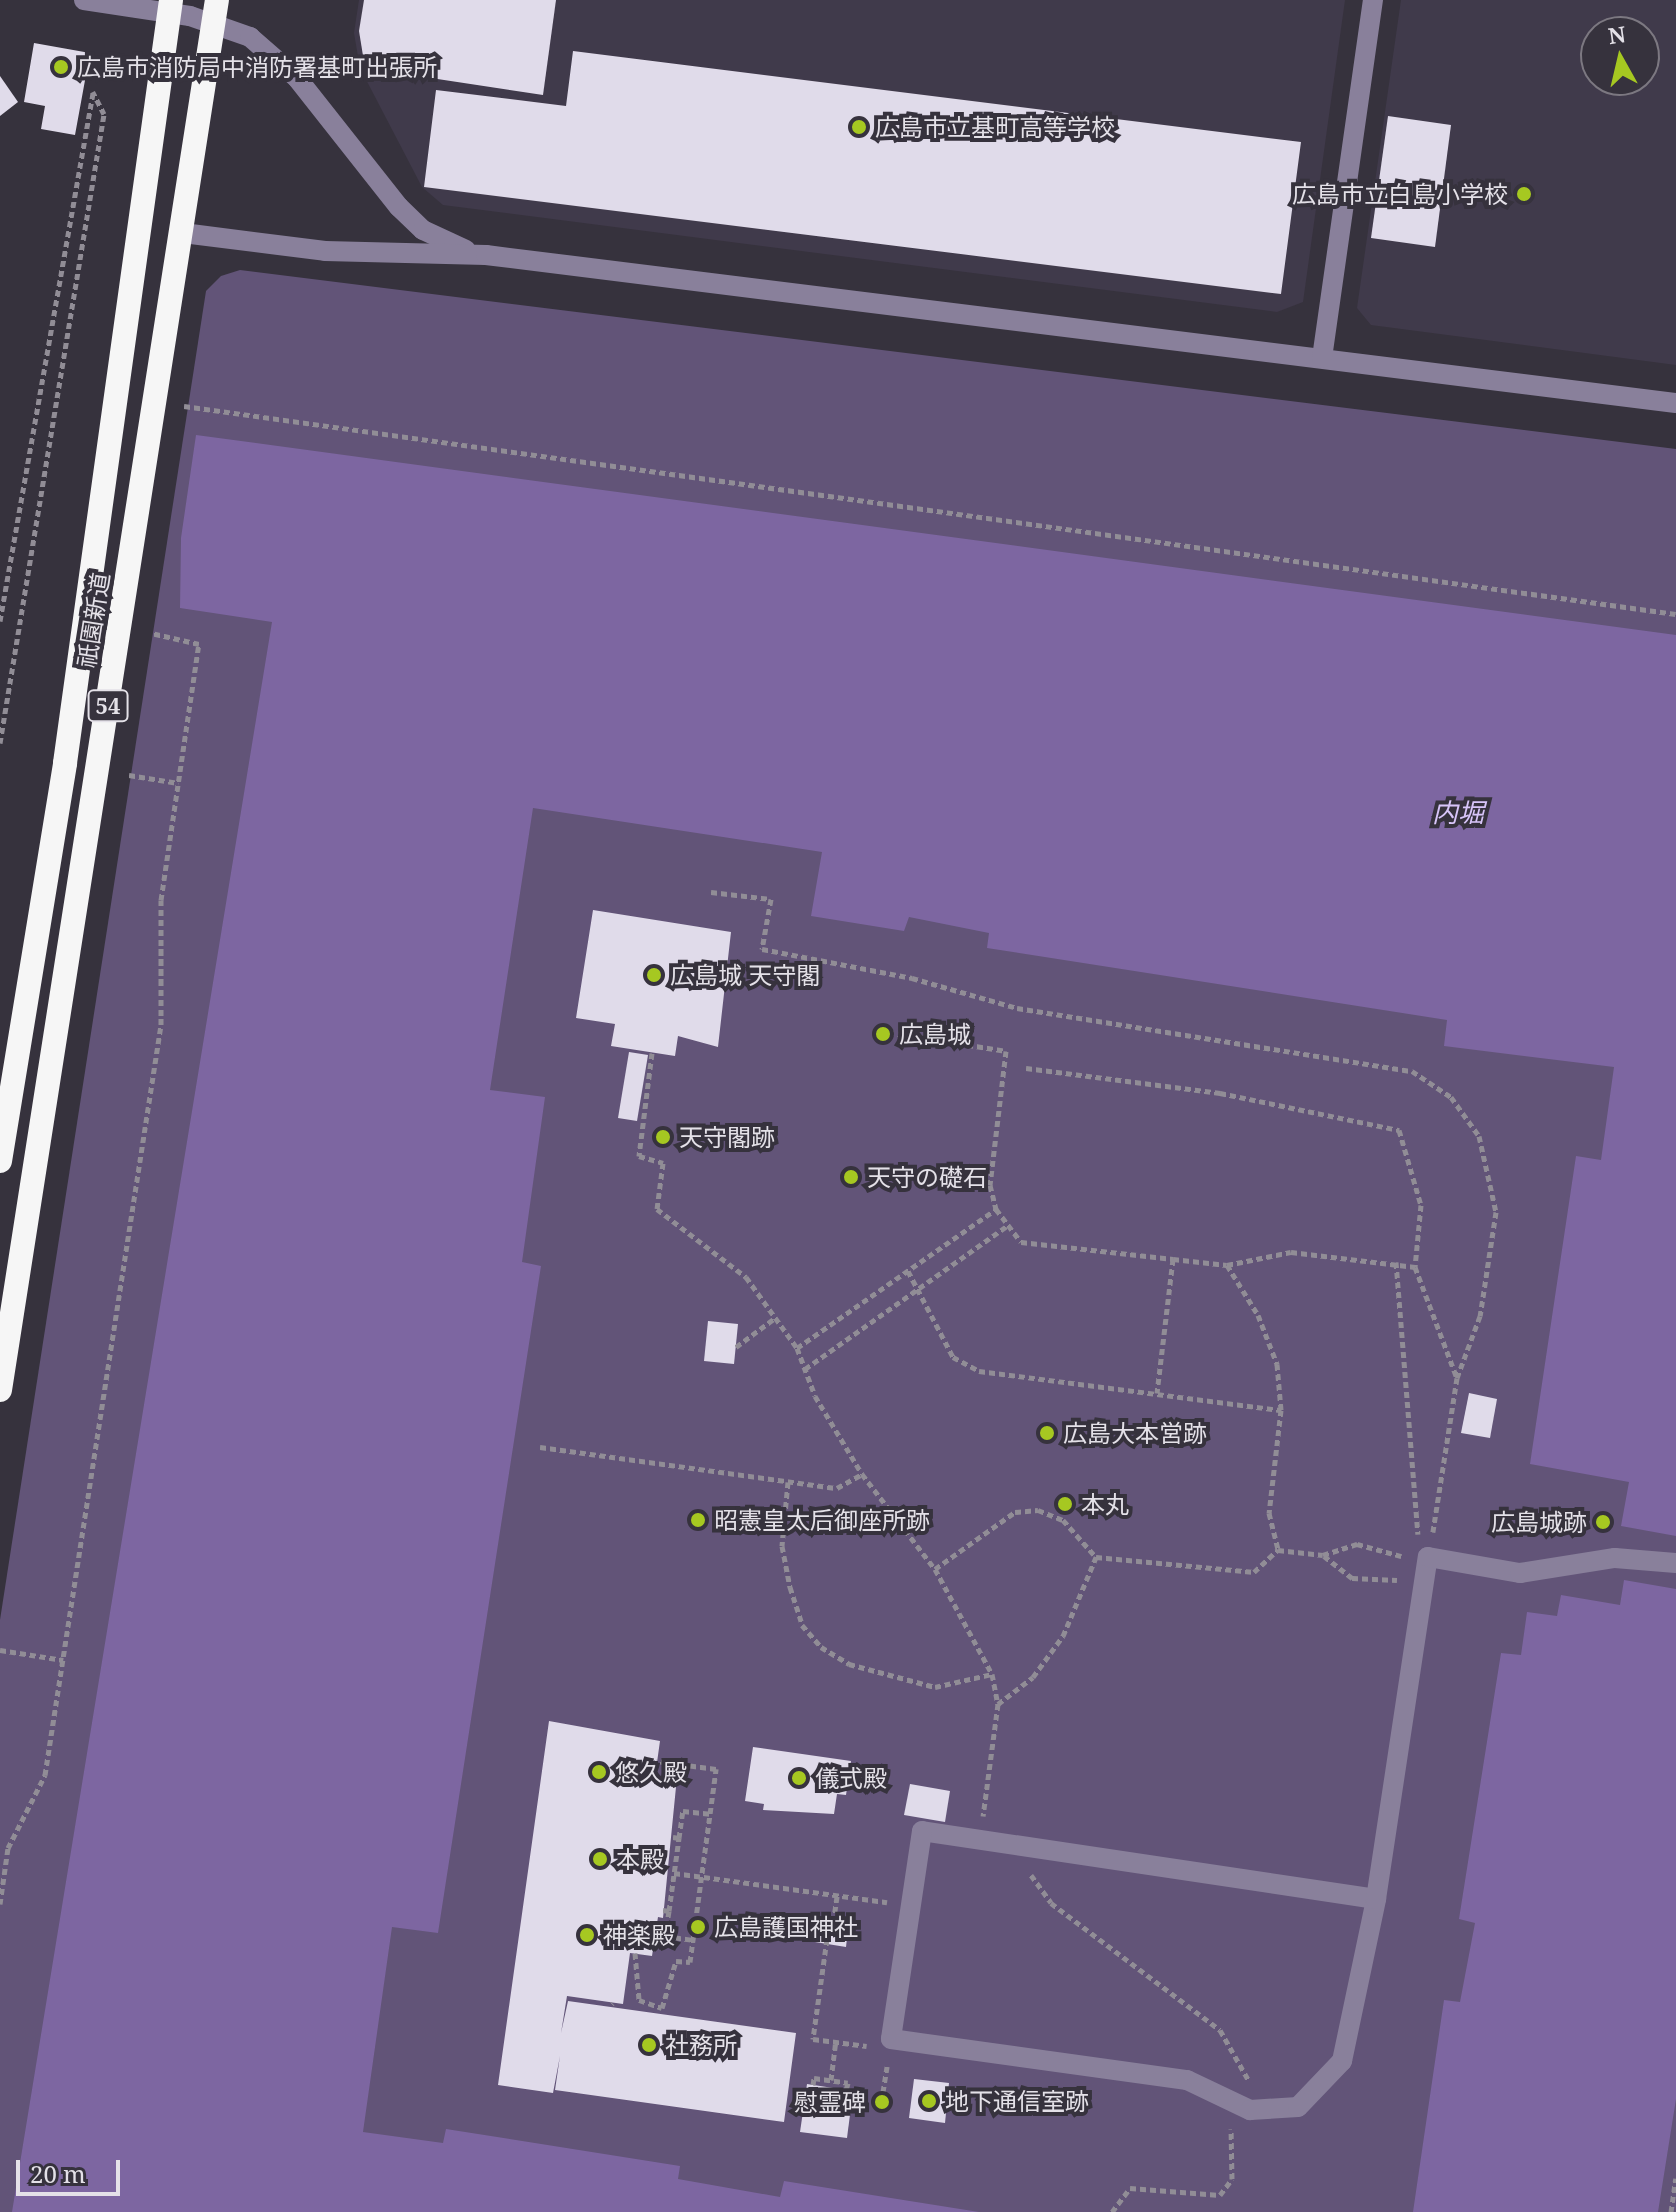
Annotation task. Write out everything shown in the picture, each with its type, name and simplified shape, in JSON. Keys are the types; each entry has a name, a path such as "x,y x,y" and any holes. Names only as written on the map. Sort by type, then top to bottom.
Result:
{"highway":[{"name":"祇園新道","path":"0,1161 65,763 171,6"},
{"name":"祇園新道","path":"0,1390 216,11"}],"street":[{"path":"84,0 216,11 275,55 423,230 486,255"},
{"path":"1322,358 1373,0"},
{"path":"183,233 325,251 486,255 1676,403"},
{"path":"1376,1899 922,1831 890,2044 1187,2080 1241,2107 1298,2107 1342,2061 1376,1899 1428,1557 1520,1573 1615,1558 1676,1563"}],"path":[{"path":"0,621 93,92 104,114 0,743"},
{"path":"184,406 1676,614"},
{"path":"0,1904 8,1848 45,1775 161,1025 161,900 199,644 151,633"},
{"path":"129,775 178,783"},
{"path":"711,892 771,899 762,949 912,978 1017,1008 1412,1071 1451,1097 1479,1136 1496,1212 1480,1316 1457,1378 1428,1557"},
{"path":"888,1032 1006,1051 990,1185 996,1209 1007,1226 1031,1244 1227,1265 1291,1252 1396,1262 1415,1267"},
{"path":"652,1053 639,1156 663,1163 657,1209 746,1277 797,1348 805,1369 862,1474 935,1569 992,1674 998,1704 987,1781"},
{"path":"1026,1068 1220,1093 1399,1130 1421,1205 1415,1267 1457,1378"},
{"path":"797,1348 996,1209"},
{"path":"805,1369 1007,1226"},
{"path":"1157,1393 1173,1259"},
{"path":"1396,1262 1413,1523 1428,1557"},
{"path":"1227,1265 1258,1315 1277,1364 1281,1410 1269,1513 1278,1550"},
{"path":"908,1271 921,1288 953,1357 979,1371 1281,1410"},
{"path":"736,1347 775,1318"},
{"path":"540,1447 837,1488 862,1474"},
{"path":"788,1482 782,1546 790,1587 802,1625 821,1647 849,1664 935,1687 992,1674"},
{"path":"935,1569 1015,1512 1038,1510 1063,1520 1096,1557 1254,1572 1278,1550 1323,1555 1357,1544 1398,1551 1405,1560"},
{"path":"1323,1555 1352,1578 1392,1584 1402,1577"},
{"path":"998,1704 1033,1677 1063,1636 1096,1557"},
{"path":"0,1650 63,1660"},
{"path":"635,1953 639,2000 662,2008 676,1961 690,1962 716,1769 657,1761"},
{"path":"693,1940 665,1936 666,1910 683,1811 710,1814"},
{"path":"1025,1847 1032,1880 1051,1903 1220,2030 1249,2077 1241,2107 1232,2179 1220,2195 1130,2188 1112,2212"},
{"path":"674,1873 910,1906"},
{"path":"832,1932 837,1895"},
{"path":"827,1939 813,2039 890,2044 883,2092"},
{"path":"831,2080 836,2042"},
{"path":"813,2085 814,2078 831,2080 848,2083 846,2090"},
{"path":"1671,2212 1676,2178"}],"shaded area":[{"name":"広島市立基町高等学校","path":"359,0 1345,0 1303,302 1277,312 443,205 422,187 360,68 354,33"},
{"name":"広島市立白島小学校","path":"1401,0 1676,0 1676,365 1371,325 1357,308"},
{"name":"広島城","path":"240,270 1676,449 1676,2212 0,2212 0,1620 206,291 221,276"}],"water":[{"name":"内堀","path":"196,435 1676,635 1676,1536 1621,1526 1629,1482 1530,1464 1576,1156 1601,1160 1614,1067 1444,1046 1447,1020 987,948 989,933 909,917 904,931 811,916 822,852 533,808 490,1090 545,1097 522,1262 541,1266 438,1933 392,1927 363,2132 443,2143 446,2129 680,2166 678,2179 780,2197 784,2181 979,2212 12,2212 272,622 180,608 181,538"},
{"path":"1624,1580 1676,1589 1676,2099 1658,2212 1413,2212 1444,2000 1460,2002 1475,1923 1459,1919 1501,1653 1521,1655 1527,1612 1557,1616 1561,1595 1620,1605"}],"building":[{"path":"364,0 556,0 543,95 365,68 359,31"},
{"path":"34,43 90,53 75,135 41,129 45,106 24,102"},
{"path":"573,51 1301,142 1281,294 424,187 436,90 566,106"},
{"path":"0,76 18,102 0,116"},
{"path":"1388,116 1451,125 1435,247 1371,238"},
{"name":"広島城 天守閣","path":"593,910 731,932 718,1047 678,1036 675,1056 611,1046 615,1024 576,1018"},
{"path":"629,1052 648,1055 637,1121 618,1118"},
{"path":"708,1321 738,1324 734,1364 704,1361"},
{"path":"1469,1393 1497,1399 1490,1438 1461,1433"},
{"path":"549,1721 660,1741 654,1784 676,1787 663,1918 658,1917 652,1956 630,1953 623,2004 567,1996 561,2033 568,2001 796,2033 784,2122 555,2090 560,2056 553,2093 498,2085"},
{"name":"儀式殿","path":"753,1747 851,1761 846,1795 837,1794 834,1814 763,1810 764,1804 745,1801"},
{"path":"910,1784 950,1791 945,1822 904,1815"},
{"path":"817,1924 848,1929 846,1947 815,1942"},
{"name":"地下通信室跡","path":"914,2079 949,2083 945,2123 909,2118"},
{"path":"807,2084 853,2091 847,2138 800,2132"}],"place":[{"name":"広島市消防局中消防署基町出張所","path":"61,67"},
{"name":"広島市立基町高等学校","path":"859,127"},
{"name":"広島市立白島小学校","path":"1524,194"},
{"name":"広島城 天守閣","path":"654,975"},
{"name":"広島城","path":"883,1034"},
{"name":"天守閣跡","path":"663,1137"},
{"name":"天守の礎石","path":"851,1177"},
{"name":"広島大本営跡","path":"1047,1433"},
{"name":"本丸","path":"1065,1504"},
{"name":"昭憲皇太后御座所跡","path":"698,1520"},
{"name":"広島城跡","path":"1603,1522"},
{"name":"悠久殿","path":"599,1772"},
{"name":"儀式殿","path":"799,1778"},
{"name":"本殿","path":"600,1859"},
{"name":"広島護国神社","path":"698,1927"},
{"name":"神楽殿","path":"587,1935"},
{"name":"社務所","path":"649,2045"},
{"name":"地下通信室跡","path":"929,2101"},
{"name":"慰霊碑","path":"882,2102"}]}
